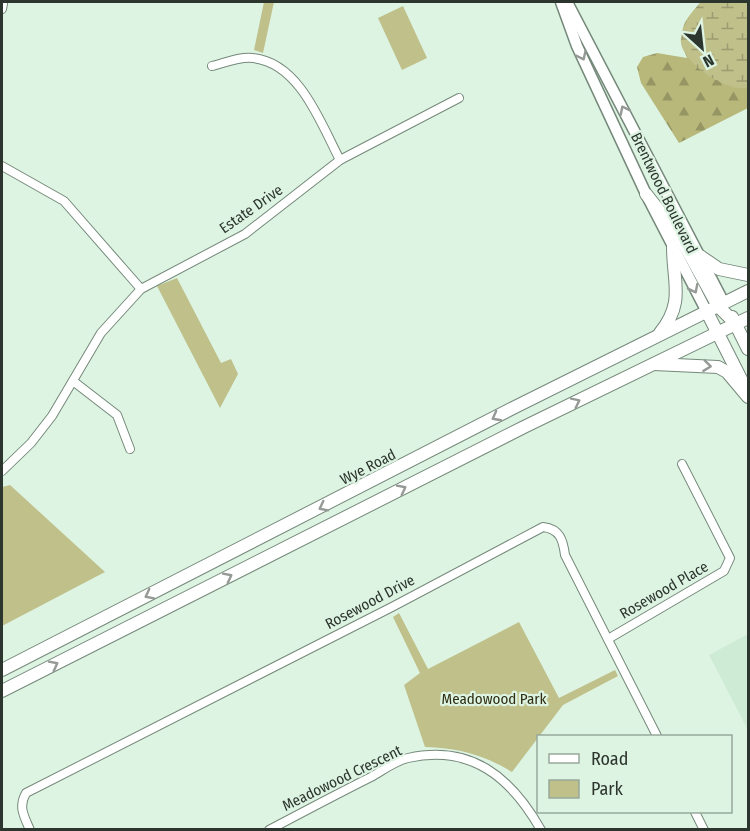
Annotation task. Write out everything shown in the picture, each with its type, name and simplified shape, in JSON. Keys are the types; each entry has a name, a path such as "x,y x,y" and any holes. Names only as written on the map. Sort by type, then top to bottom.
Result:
{"main road":[{"path":"646,194 680,237 716,307"},
{"path":"642,345 660,333 670,320 677,301 673,247"},
{"path":"700,256 731,274 748,275"},
{"name":"Wye Road","path":"2,670 513,408 748,291"},
{"name":"Brentwood Boulevard","path":"716,307 736,324 748,349"},
{"name":"Brentwood Boulevard","path":"716,307 718,332 748,396"},
{"path":"2,691 748,318"},
{"path":"653,364 718,367 728,372 748,396"}],"street":[{"name":"Brentwood Boulevard","path":"561,2 577,46 646,194 673,247 716,307"},
{"name":"Brentwood Boulevard","path":"567,2 700,256 716,307"},
{"path":"212,66 252,57 278,64 309,100 340,160"},
{"name":"Estate Drive","path":"2,471 31,443 107,325 141,289 245,234 340,160 459,98"},
{"path":"2,166 64,201 141,289"},
{"path":"73,381 117,415 130,449"},
{"name":"Rosewood Place","path":"608,639 724,571 730,558 682,464"},
{"name":"Rosewood Drive","path":"30,830 21,811 21,801 26,793 381,612 543,526 556,531 562,537 565,555 656,735"},
{"name":"Meadowood Crescent","path":"269,830 406,758 437,756 455,757 488,767 514,789 541,830"},
{"path":"696,813 704,830"}],"shaded area":[{"path":"748,634 748,730 709,655"}],"green space":[{"path":"264,2 274,2 263,53 254,50"},
{"path":"701,2 748,2 748,108 679,143 641,83 637,67 643,57 657,53 687,58 682,41 683,28 689,16"},
{"path":"701,2 748,2 748,87 729,86 717,81 695,65 682,47 681,38 684,27"},
{"path":"403,6 427,58 402,70 378,18"},
{"path":"177,278 221,363 231,359 238,374 220,408 157,286"},
{"path":"10,485 105,572 2,626 2,487"},
{"name":"Meadowood Park","path":"399,613 428,669 519,622 559,698 615,670 618,676 563,705 540,735 537,735 537,739 512,772 471,754 425,747 404,685 420,673 393,617"}]}
